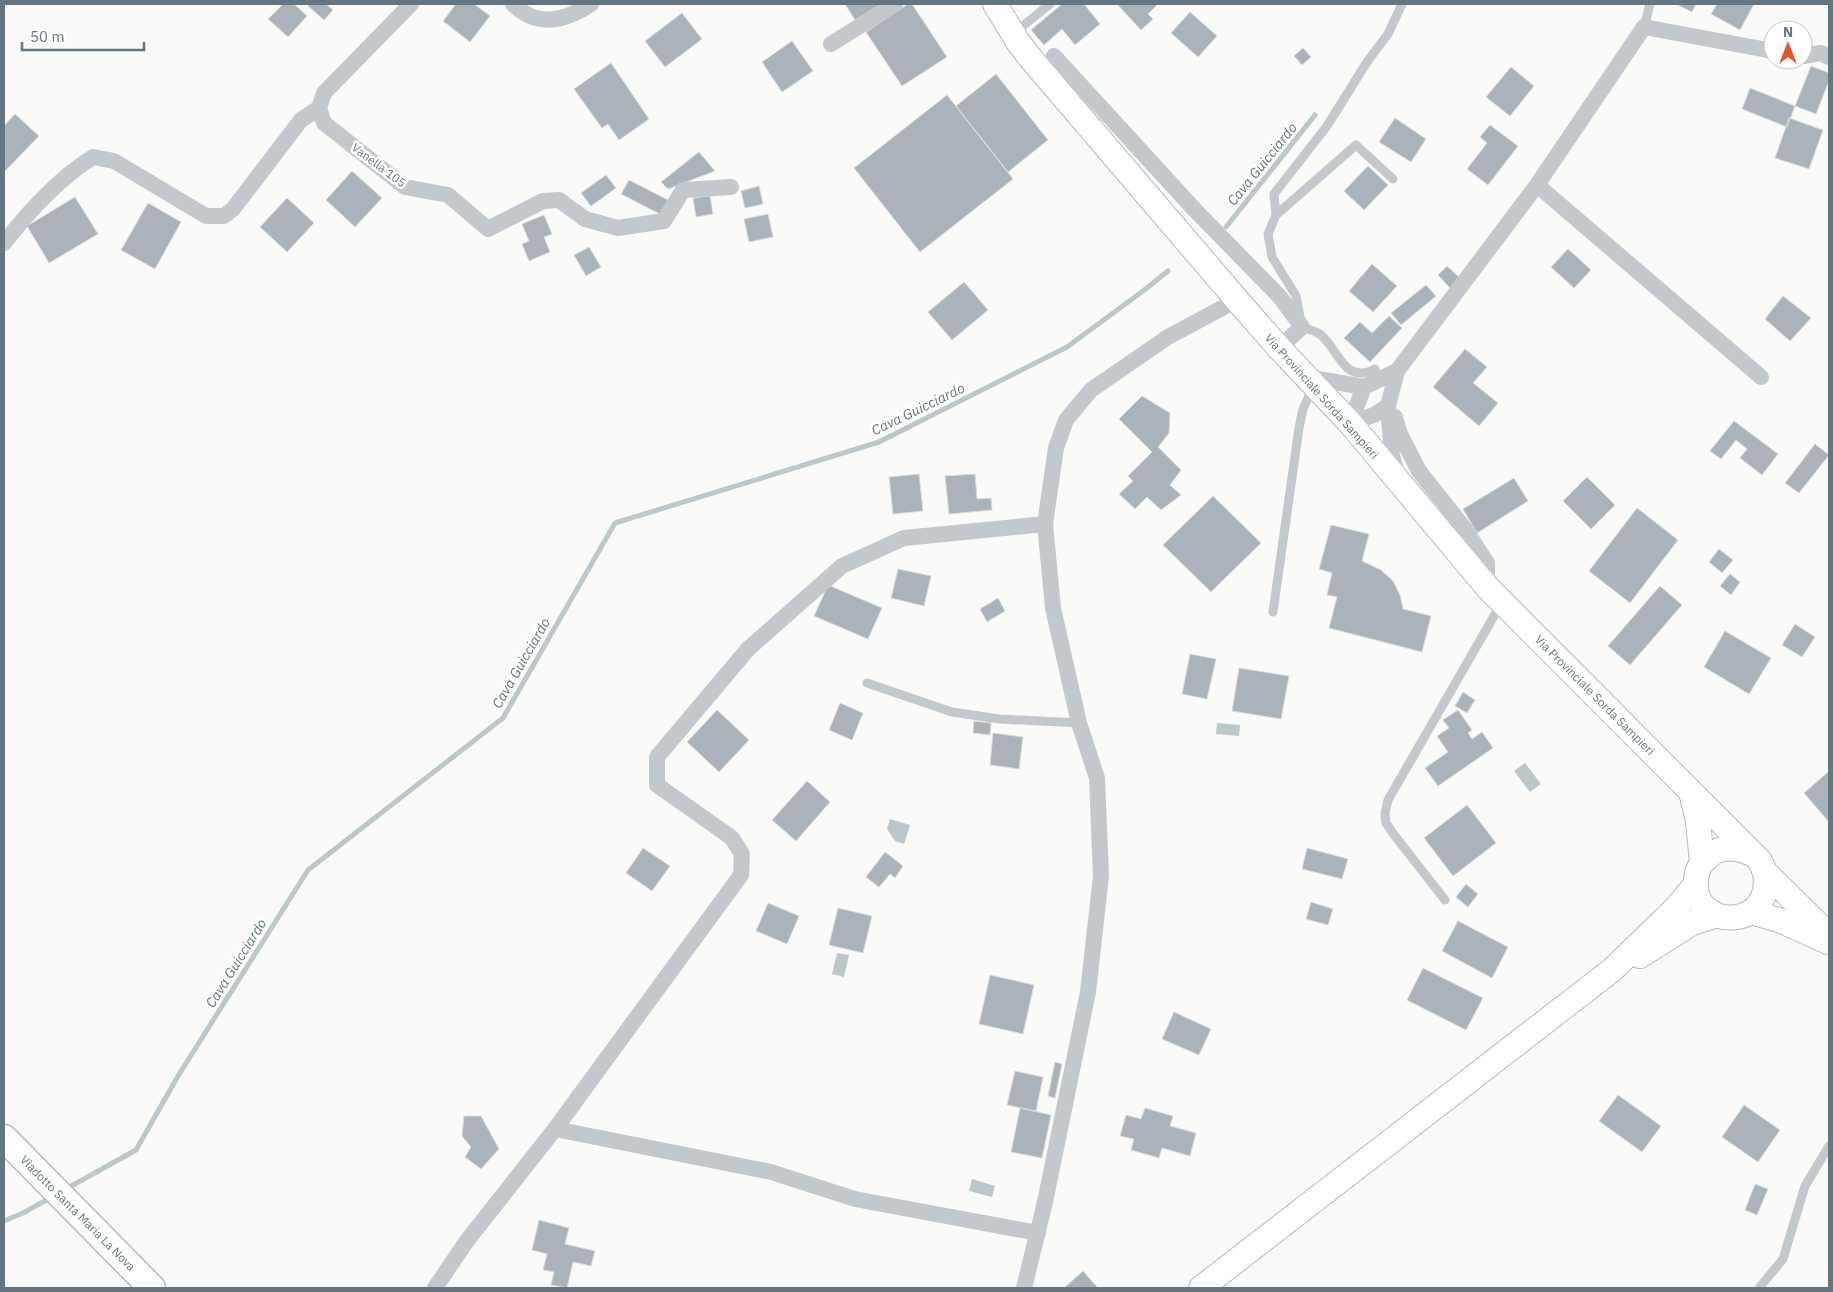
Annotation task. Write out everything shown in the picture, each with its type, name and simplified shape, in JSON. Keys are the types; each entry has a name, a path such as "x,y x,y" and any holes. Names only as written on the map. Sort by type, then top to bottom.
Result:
{"main road":[{"name":"Viadotto Santa Maria La Nova","path":"4,1138 152,1288"}],"street":[{"path":"4,243 24,218 69,174 93,157 114,161 206,216 224,216 233,209 301,120 319,108 324,93 411,4"},
{"path":"512,4 529,16 550,20 584,9 591,4"},
{"path":"831,44 895,4"},
{"name":"Via Provinciale Sorda Sampieri","path":"995,4 1013,34 1032,60 1279,348 1350,423 1495,594 1691,792 1829,936"},
{"path":"1400,484 1392,455 1390,399 1397,371 1537,185 1644,26 1763,49"},
{"path":"1813,54 1821,53 1829,57"},
{"path":"1054,56 1194,209 1280,297 1302,327 1279,348"},
{"name":"Vanella 105","path":"319,108 324,122 405,187 448,195 488,229 543,201 559,200 585,219 618,228 664,221 683,190 730,187"},
{"path":"1537,185 1761,377"},
{"path":"1024,1288 1038,1233 1088,992 1101,876 1096,778 1079,723 1053,608 1045,524 1056,448 1066,420 1091,390 1168,337 1237,300"},
{"path":"1310,381 1364,387 1397,371"},
{"path":"1350,423 1364,387"},
{"path":"1350,423 1374,415 1390,399"},
{"path":"1390,399 1400,434 1420,471 1487,563 1495,594"},
{"path":"435,1288 495,1203 555,1129 742,875 742,854 732,838 658,785 657,757 748,648 842,566 904,538 1045,524"},
{"path":"1201,1288 1612,970 1677,907 1699,873 1710,855 1725,848 1742,849 1758,863 1767,883 1765,894 1760,904 1751,912 1740,917 1728,918 1708,910 1697,894 1699,873 1698,821 1691,792"},
{"path":"1751,912 1779,920 1829,943"},
{"path":"1612,970 1640,956 1692,923 1717,915"},
{"path":"555,1129 770,1172 855,1199 1038,1233"}],"lane":[{"path":"1013,34 1050,4"},
{"path":"1276,215 1274,194 1327,126 1367,62 1388,34 1402,4"},
{"path":"1644,26 1650,4"},
{"path":"1375,369 1366,374 1354,372 1345,367 1320,335 1302,327 1296,296 1272,257 1268,234 1276,215 1356,145 1394,178"},
{"path":"1273,612 1303,409 1310,381"},
{"path":"1445,900 1394,836 1386,823 1385,812 1388,800 1495,594"},
{"path":"867,682 952,712 999,719 1079,723"},
{"path":"1759,1288 1783,1259 1805,1186 1829,1146"}],"shaded area":[{"path":"1217,723 1240,725 1239,736 1216,734"},
{"path":"1525,763 1541,784 1530,792 1514,771"},
{"path":"890,819 910,825 904,844 895,841 887,829"},
{"path":"837,953 849,955 844,977 832,974"},
{"path":"972,1179 995,1186 992,1197 969,1191"}],"building":[{"path":"283,4 294,4 307,16 288,37 268,19"},
{"path":"310,4 326,4 333,10 324,20 308,6"},
{"path":"456,4 474,4 490,16 470,42 443,21"},
{"path":"845,4 881,4 855,20"},
{"path":"908,4 912,4 947,57 902,86 866,32"},
{"path":"1062,4 1084,4 1100,24 1075,45 1062,29 1044,45 1031,30"},
{"path":"1117,4 1158,4 1148,14 1153,19 1141,30"},
{"path":"1676,4 1696,4 1692,12"},
{"path":"1717,4 1754,4 1740,30 1711,14"},
{"path":"1190,12 1217,36 1198,57 1171,33"},
{"path":"682,13 702,39 665,67 645,41"},
{"path":"792,41 813,71 782,92 762,62"},
{"path":"1303,48 1311,57 1302,65 1294,56"},
{"path":"611,63 649,119 619,140 608,124 602,128 574,89"},
{"path":"1511,67 1534,86 1510,116 1486,97"},
{"path":"1813,67 1829,73 1829,81 1816,114 1795,106 1809,70 1813,70"},
{"path":"996,74 1048,140 1008,172 956,106"},
{"path":"1750,88 1795,106 1787,127 1742,109"},
{"path":"947,95 1013,179 920,252 854,168"},
{"path":"15,114 39,136 4,172 4,126"},
{"path":"1395,118 1426,139 1411,162 1379,142"},
{"path":"1789,118 1823,130 1809,169 1775,158"},
{"path":"1490,125 1518,146 1488,185 1467,169 1487,143 1480,137"},
{"path":"699,152 715,171 668,189 661,182"},
{"path":"1368,166 1388,185 1364,210 1344,191"},
{"path":"352,171 382,198 355,227 326,200"},
{"path":"606,175 616,188 591,206 581,193"},
{"path":"629,180 668,200 660,214 621,194"},
{"path":"759,186 763,204 745,208 741,191"},
{"path":"710,196 713,214 696,217 693,198"},
{"path":"75,197 98,234 49,263 27,226"},
{"path":"287,198 314,223 287,252 260,227"},
{"path":"148,203 181,222 155,269 121,250"},
{"path":"768,214 773,237 749,242 744,219"},
{"path":"544,215 552,234 544,237 550,252 529,261 522,244 529,241 522,224"},
{"path":"589,247 601,267 586,276 574,255"},
{"path":"1568,249 1591,270 1574,288 1551,267"},
{"path":"1372,264 1397,286 1373,312 1349,291"},
{"path":"1447,266 1460,278 1450,288 1438,275"},
{"path":"964,282 988,310 952,340 928,312"},
{"path":"1426,285 1436,296 1401,325 1391,313"},
{"path":"1783,296 1811,318 1790,341 1765,319"},
{"path":"1389,316 1402,328 1370,362 1344,338 1360,322 1372,333"},
{"path":"1465,349 1487,367 1473,383 1498,403 1479,426 1433,387"},
{"path":"1142,396 1170,413 1169,433 1158,447 1181,470 1170,485 1181,495 1161,510 1147,497 1135,509 1119,494 1133,481 1128,476 1152,452 1119,419"},
{"path":"1734,421 1778,454 1762,475 1740,458 1747,449 1736,440 1721,459 1710,451"},
{"path":"1815,444 1829,455 1799,493 1785,483"},
{"path":"919,474 923,511 893,514 889,477"},
{"path":"975,474 977,499 991,498 992,510 949,514 945,476"},
{"path":"1587,477 1615,505 1591,529 1563,501"},
{"path":"1514,478 1528,501 1477,533 1463,509"},
{"path":"1213,496 1261,543 1211,592 1163,545"},
{"path":"1637,508 1678,540 1630,603 1589,571"},
{"path":"1331,525 1369,534 1362,561 1381,570 1393,581 1400,595 1403,609 1431,616 1422,652 1329,628 1337,597 1327,595 1332,573 1319,569"},
{"path":"1719,549 1733,560 1722,573 1709,562"},
{"path":"898,569 931,576 924,606 891,598"},
{"path":"1730,574 1740,582 1731,595 1720,586"},
{"path":"828,585 882,608 868,639 814,616"},
{"path":"1660,586 1682,605 1630,665 1608,646"},
{"path":"998,598 1005,611 987,622 980,609"},
{"path":"1795,624 1815,637 1802,657 1782,645"},
{"path":"1725,631 1771,658 1749,694 1704,667"},
{"path":"1190,654 1216,659 1207,699 1182,694"},
{"path":"1239,668 1289,676 1281,719 1232,711"},
{"path":"1463,692 1475,700 1467,713 1455,706"},
{"path":"840,703 863,713 852,740 829,730"},
{"path":"717,710 749,740 719,772 687,742"},
{"path":"1458,710 1472,730 1468,733 1472,739 1482,732 1493,748 1438,786 1425,768 1448,752 1437,736 1449,728 1443,720"},
{"path":"974,721 991,723 990,735 973,733"},
{"path":"993,733 1023,737 1019,769 990,765"},
{"path":"1829,771 1829,822 1804,793"},
{"path":"807,781 830,802 796,841 772,820"},
{"path":"1467,805 1496,843 1453,876 1424,838"},
{"path":"643,848 670,866 652,891 626,873"},
{"path":"1307,848 1348,859 1342,879 1302,869"},
{"path":"885,852 903,866 895,878 890,874 879,887 866,877"},
{"path":"1466,884 1478,894 1468,907 1456,897"},
{"path":"1311,902 1333,909 1328,925 1306,919"},
{"path":"768,903 799,916 787,944 756,931"},
{"path":"838,908 872,916 863,953 829,945"},
{"path":"1458,921 1508,947 1492,978 1442,951"},
{"path":"1423,968 1483,998 1466,1030 1407,1000"},
{"path":"990,975 1034,985 1023,1034 979,1024"},
{"path":"1174,1012 1211,1029 1199,1055 1162,1039"},
{"path":"1055,1062 1062,1064 1055,1098 1048,1096"},
{"path":"1015,1071 1043,1077 1036,1111 1007,1105"},
{"path":"1618,1095 1661,1126 1642,1152 1599,1121"},
{"path":"1744,1105 1780,1130 1758,1162 1722,1137"},
{"path":"1020,1108 1051,1115 1042,1158 1011,1152"},
{"path":"1145,1108 1173,1116 1170,1126 1196,1133 1190,1156 1162,1148 1159,1158 1131,1150 1134,1139 1120,1136 1126,1115 1141,1119"},
{"path":"464,1116 481,1116 499,1149 481,1169 465,1157 471,1147 462,1136"},
{"path":"1755,1184 1768,1189 1757,1215 1745,1210"},
{"path":"539,1220 569,1228 565,1244 595,1251 591,1266 573,1262 567,1288 551,1285 554,1272 543,1270 547,1254 532,1250"},
{"path":"1083,1271 1098,1288 1064,1288"}],"waterway":[{"name":"Cava Guicciardo","path":"1226,227 1315,115"},
{"name":"Cava Guicciardo","path":"66,1189 136,1150 178,1076 308,870 503,718 615,523 879,442 1067,347 1168,271"},
{"name":"Cava Guicciardo","path":"4,1221 52,1197"}]}
